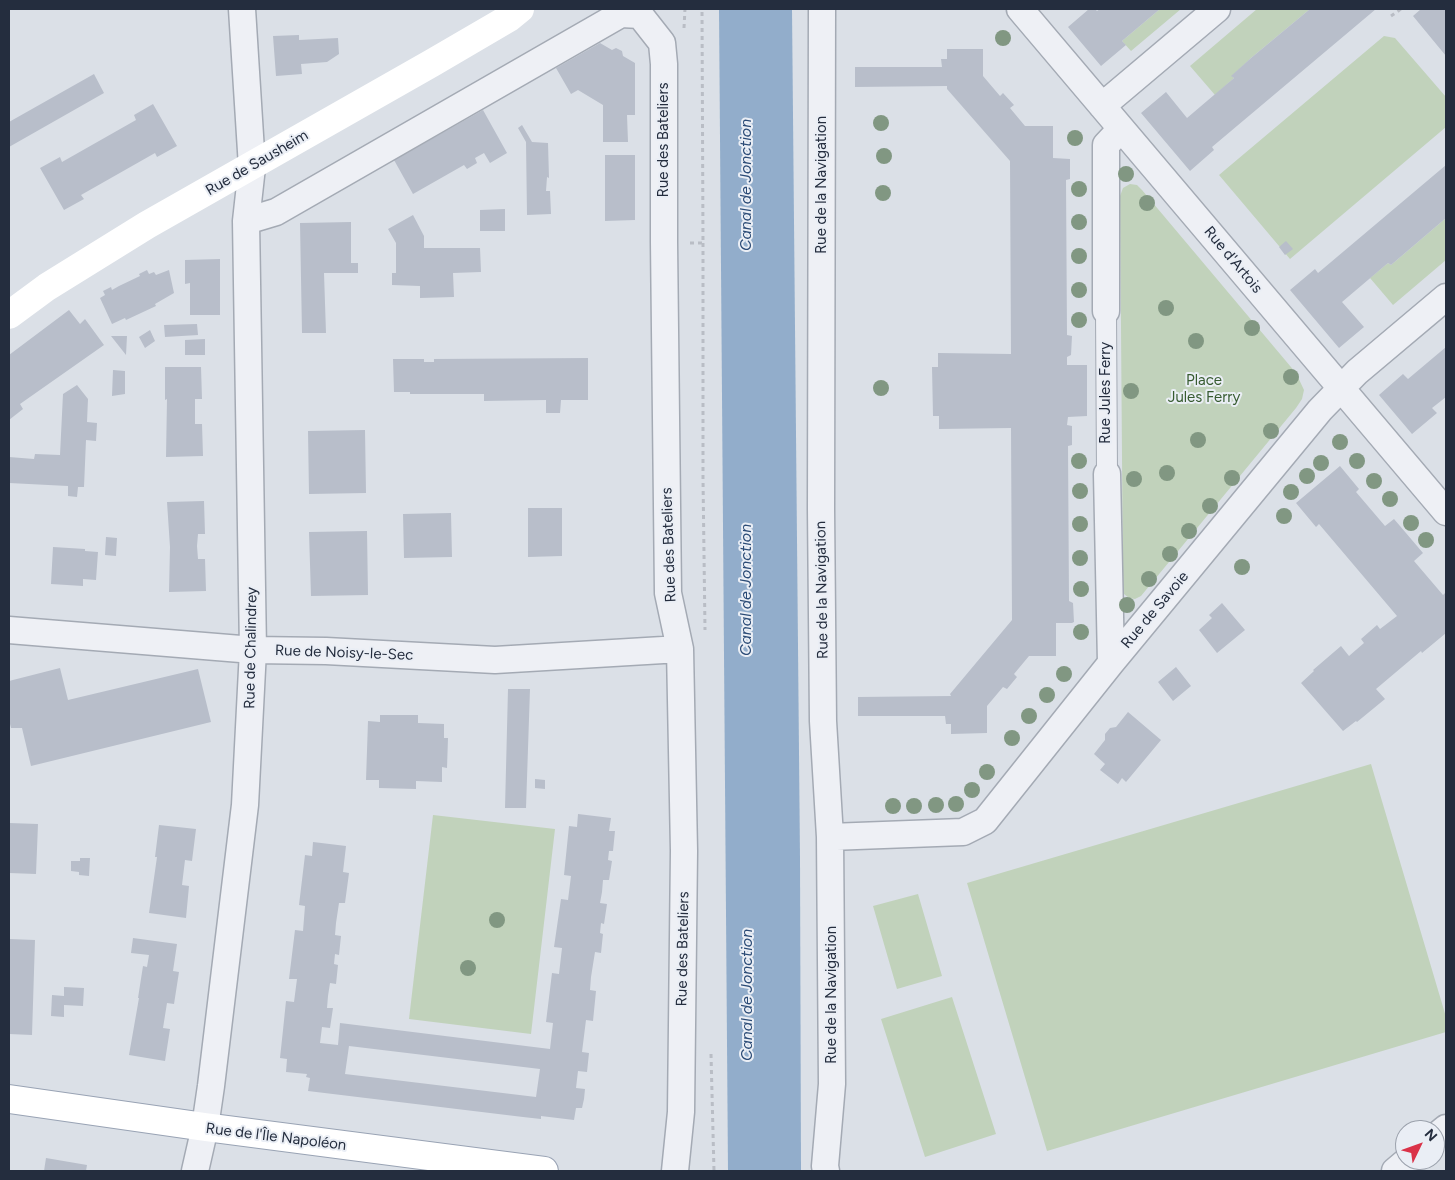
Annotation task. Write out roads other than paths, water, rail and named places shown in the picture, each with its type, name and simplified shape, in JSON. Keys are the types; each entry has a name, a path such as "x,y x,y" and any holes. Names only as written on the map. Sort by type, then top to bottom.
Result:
{"main road":[{"name":"Rue de Sausheim","path":"9,315 47,286 147,225 252,167 515,14 543,9"},
{"name":"Rue de l'Île Napoléon","path":"9,1100 544,1171"}],"street":[{"name":"Rue de Chalindrey","path":"195,1171 205,1127 245,805 253,650 246,221 252,167 242,9"},
{"name":"Rue de la Navigation","path":"822,9 821,538 823,721 830,837 832,1084 824,1166 826,1171"},
{"name":"Rue d'Artois","path":"1020,9 1446,512"},
{"path":"1102,106 1217,9"},
{"name":"Rue des Bateliers","path":"246,221 276,212 621,14 640,15 662,43 664,64 668,593 680,649 684,851 681,1112 675,1171"},
{"name":"Rue Jules Ferry","path":"1110,663 1106,474 1106,145 1121,129"},
{"name":"Rue de Savoie","path":"830,837 963,832 985,821 1110,663 1320,410 1341,387 1446,297"},
{"name":"Rue de Noisy-le-Sec","path":"9,630 253,650 326,651 495,660 680,649"}],"water":[{"name":"Canal de Jonction","path":"719,9 792,9 801,1171 728,1171"}],"park label":[{"name":"Place Jules Ferry","path":"1204,390"}]}
